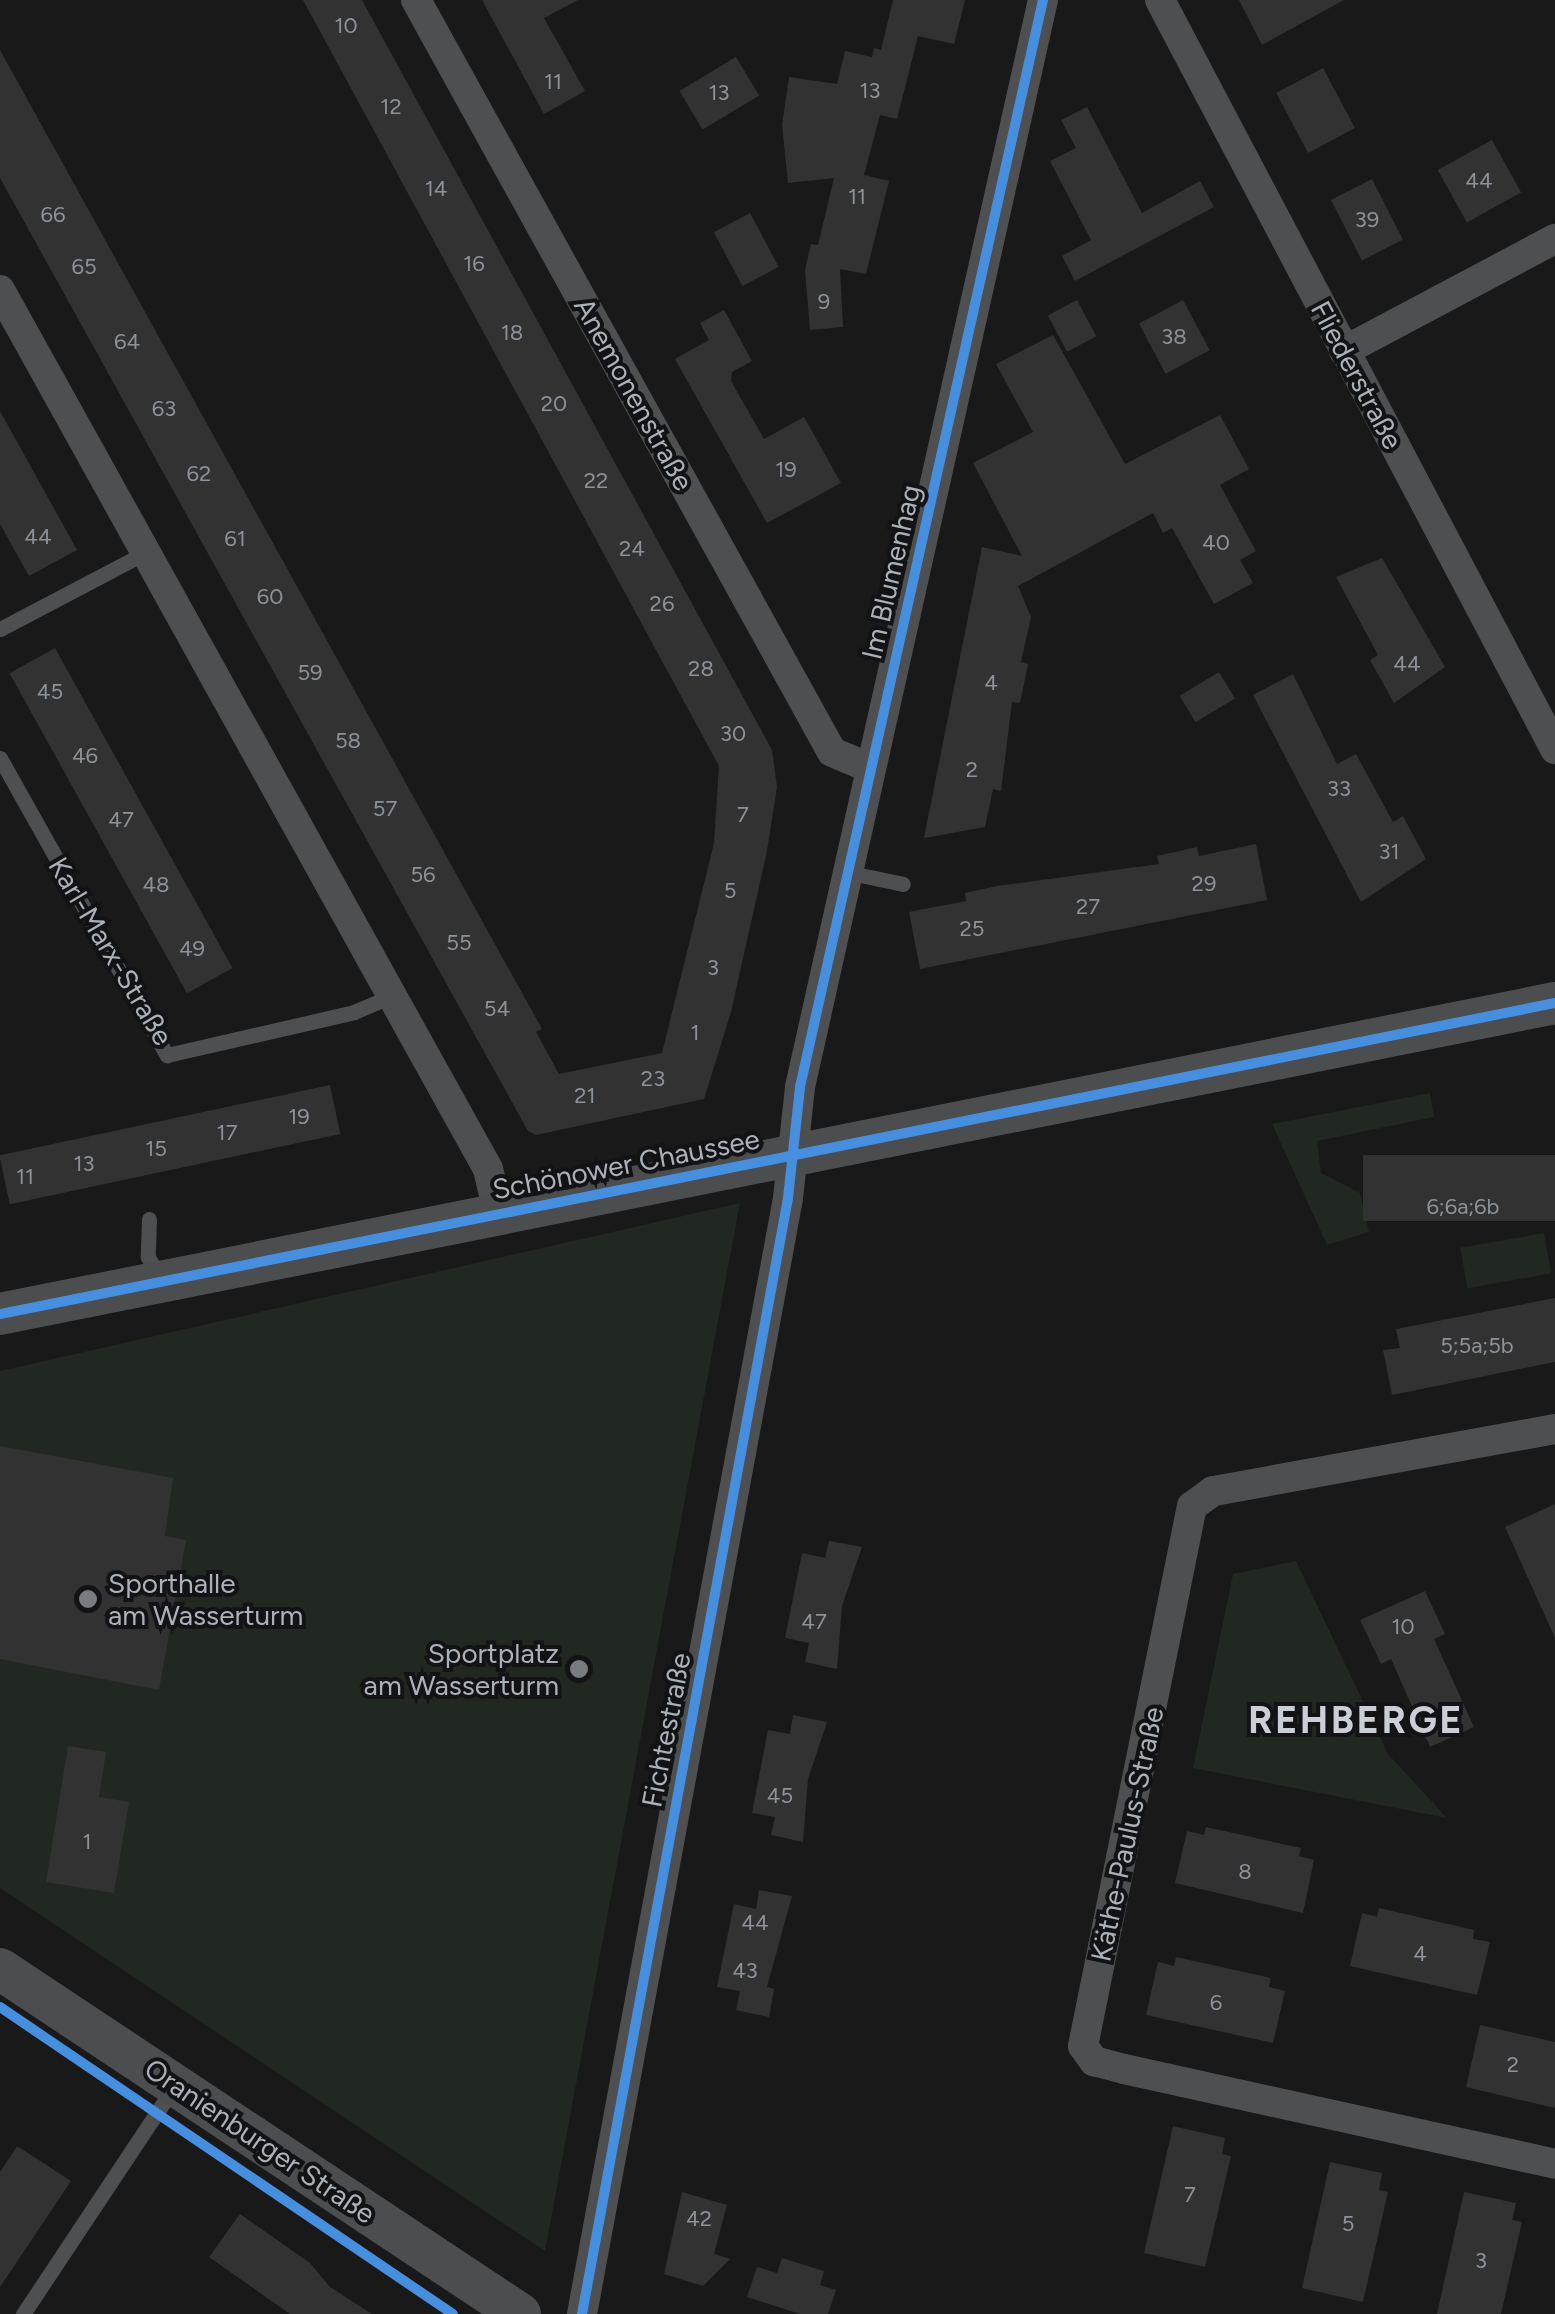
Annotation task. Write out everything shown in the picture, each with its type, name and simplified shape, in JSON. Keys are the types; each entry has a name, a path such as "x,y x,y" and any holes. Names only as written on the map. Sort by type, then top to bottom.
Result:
{"main road":[{"name":"Schönower Chaussee","path":"0,1314 1555,1003"},
{"name":"Oranienburger Straße","path":"0,1969 520,2314"}],"street":[{"name":"Anemonenstraße","path":"416,0 832,752 870,768"},
{"name":"Im Blumenhag","path":"791,1154 846,872 1043,0"},
{"name":"Fliederstraße","path":"1160,0 1555,749"},
{"path":"1344,351 1555,238"},
{"path":"0,290 388,997 488,1168 498,1212"},
{"name":"Fichtestraße","path":"582,2314 791,1154"},
{"name":"Käthe-Paulus-Straße","path":"1555,1428 1213,1491 1192,1506 1082,2046 1094,2061 1109,2065 1555,2164"}],"lane":[{"path":"0,630 144,554"},
{"name":"Karl-Marx-Straße","path":"0,758 166,1055 388,997"},
{"path":"846,872 903,884"},
{"path":"149,1219 148,1257 161,1281"},
{"path":"23,2314 175,2085"}],"shaded area":[{"path":"1430,1093 1434,1117 1317,1141 1321,1173 1360,1193 1369,1232 1327,1245 1272,1124"},
{"path":"740,1203 545,2251 0,1888 0,1371"},
{"path":"1544,1233 1551,1273 1467,1288 1460,1248"},
{"path":"1296,1561 1388,1754 1447,1818 1193,1768 1233,1574"}],"building":[{"path":"303,0 362,0 772,750 777,787 767,851 731,1012 704,1099 536,1135 528,1131 0,178 0,50 542,1029 536,1032 559,1074 662,1053 714,843 719,766"},
{"path":"482,0 578,0 544,18 585,91 544,114"},
{"path":"893,0 965,0 954,44 918,36 897,119 880,115 864,175 889,181 866,274 840,269 843,327 810,330 805,270 811,244 818,245 834,178 788,183 782,125 789,77 837,84 845,51 872,57 874,48 881,50"},
{"path":"1239,0 1344,0 1262,45"},
{"path":"736,57 759,96 703,130 679,91"},
{"path":"1323,68 1355,128 1308,153 1276,93"},
{"path":"1087,107 1142,213 1200,181 1214,207 1075,281 1062,256 1091,240 1050,161 1076,148 1061,120"},
{"path":"1492,140 1521,192 1467,223 1438,170"},
{"path":"1372,179 1403,240 1362,260 1331,200"},
{"path":"750,213 779,267 742,286 714,232"},
{"path":"1077,300 1096,336 1067,352 1048,315"},
{"path":"1183,300 1210,350 1166,374 1139,323"},
{"path":"724,310 752,361 732,372 731,381 764,439 804,417 841,483 767,523 675,359 709,340 700,323"},
{"path":"1053,335 1125,464 1220,415 1249,469 1220,485 1256,551 1240,560 1253,583 1214,604 1172,528 1163,533 1153,513 1018,586 1031,617 1021,662 1028,664 1020,703 1012,702 1001,791 993,789 985,827 924,838 982,547 1022,556 973,463 1033,432 996,364"},
{"path":"0,411 77,550 29,576 0,524"},
{"path":"1382,558 1445,667 1394,703 1370,660 1378,655 1336,577"},
{"path":"55,648 232,968 187,993 10,673"},
{"path":"1219,672 1235,699 1196,722 1180,696"},
{"path":"1293,674 1337,764 1356,754 1393,822 1403,816 1426,859 1361,902 1253,695"},
{"path":"1256,844 1267,900 920,969 909,912 966,901 965,893 997,886 1159,864 1157,856 1197,847 1199,856"},
{"path":"330,1085 340,1134 10,1204 0,1155"},
{"path":"1363,1155 1555,1155 1555,1221 1363,1221"},
{"path":"1555,1298 1555,1362 1392,1395 1383,1350 1400,1348 1396,1329"},
{"name":"Sporthalle am Wasserturm","path":"0,1446 173,1478 165,1536 186,1540 159,1690 0,1659"},
{"path":"1555,1504 1555,1638 1505,1527"},
{"path":"829,1541 862,1547 842,1606 837,1669 805,1662 809,1643 785,1638 802,1553 825,1558"},
{"path":"1425,1591 1445,1634 1434,1639 1474,1727 1430,1747 1391,1659 1381,1664 1360,1620"},
{"path":"793,1715 827,1722 808,1779 803,1842 771,1835 775,1817 752,1813 768,1730 790,1734"},
{"path":"68,1746 106,1752 99,1797 129,1802 114,1893 46,1882"},
{"path":"1206,1827 1301,1848 1299,1856 1314,1860 1303,1913 1175,1883 1187,1831 1204,1835"},
{"path":"759,1890 792,1896 767,1987 774,1989 769,2017 736,2010 740,1991 717,1987 734,1904 756,1909"},
{"path":"1379,1908 1474,1930 1473,1939 1490,1942 1477,1995 1350,1966 1362,1913 1377,1917"},
{"path":"1176,1957 1271,1978 1269,1987 1285,1991 1273,2043 1146,2015 1158,1962 1174,1966"},
{"path":"1480,2025 1555,2042 1555,2108 1466,2087"},
{"path":"1173,2126 1225,2138 1222,2154 1231,2156 1205,2267 1144,2253"},
{"path":"17,2146 71,2181 0,2287 0,2172"},
{"path":"1330,2162 1382,2173 1379,2190 1388,2192 1363,2302 1302,2288"},
{"path":"682,2192 727,2205 714,2254 730,2259 703,2286 664,2274"},
{"path":"1464,2192 1516,2203 1512,2220 1522,2222 1501,2314 1437,2314"},
{"path":"240,2214 310,2263 330,2287 372,2314 290,2314 209,2257"},
{"path":"782,2258 824,2271 820,2285 836,2290 828,2314 800,2314 747,2297 757,2267 777,2273"}],"cycle path":[{"path":"582,2314 788,1198 800,1087 1043,0"},
{"path":"0,1314 1555,1003"},
{"path":"0,2007 453,2314"}],"place":[{"name":"Sporthalle am Wasserturm","path":"88,1599"},
{"name":"Sportplatz am Wasserturm","path":"579,1669"}],"district":[{"name":"REHBERGE","path":"1356,1721"}]}
